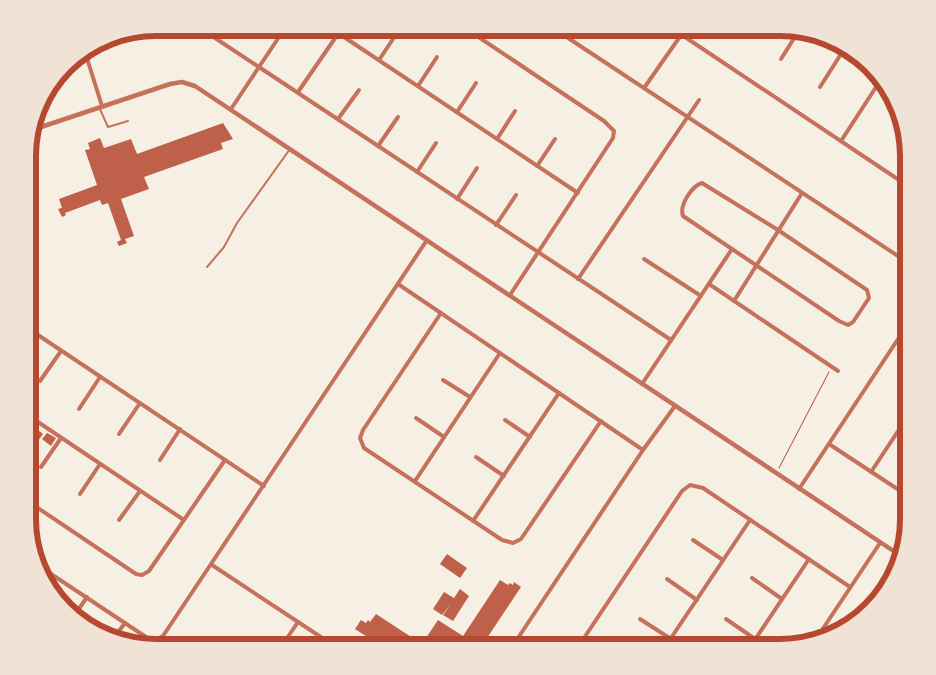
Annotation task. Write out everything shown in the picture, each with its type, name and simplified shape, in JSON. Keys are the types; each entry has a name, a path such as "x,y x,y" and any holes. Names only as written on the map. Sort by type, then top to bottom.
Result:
{"street":[{"path":"214,37 671,340"},
{"path":"230,110 279,37"},
{"path":"298,92 335,37"},
{"path":"344,37 578,193"},
{"path":"379,60 394,37"},
{"path":"478,37 613,128 613,138 510,295"},
{"path":"566,37 899,257"},
{"path":"644,88 681,37"},
{"path":"685,37 899,180"},
{"path":"781,60 794,38"},
{"path":"834,50 857,65"},
{"path":"820,87 841,54"},
{"path":"418,86 437,57"},
{"path":"87,59 101,107"},
{"path":"40,127 170,84 182,82 195,86 895,552"},
{"path":"457,112 476,83"},
{"path":"841,141 876,85"},
{"path":"338,119 359,90"},
{"path":"578,279 699,100"},
{"path":"496,139 515,111"},
{"path":"378,146 398,117"},
{"path":"537,166 555,138"},
{"path":"417,172 436,144"},
{"path":"457,199 477,168"},
{"path":"700,184 709,185 778,230 864,288 869,296 853,322 845,324 756,266 682,214 683,204 700,184"},
{"path":"734,301 802,193"},
{"path":"496,225 516,195"},
{"path":"161,638 166,634 427,240"},
{"path":"642,384 732,249"},
{"path":"644,259 700,296"},
{"path":"398,284 643,450"},
{"path":"709,284 838,370"},
{"path":"441,313 363,430 360,438 364,448 508,543 517,542 600,421"},
{"path":"36,334 264,486"},
{"path":"799,489 899,338"},
{"path":"40,381 61,351"},
{"path":"415,481 500,353"},
{"path":"79,409 100,377"},
{"path":"444,380 470,397"},
{"path":"473,521 559,393"},
{"path":"119,434 140,403"},
{"path":"518,639 643,450 675,406"},
{"path":"416,418 444,437"},
{"path":"505,420 530,437"},
{"path":"37,421 184,520"},
{"path":"160,460 180,430"},
{"path":"871,472 899,430"},
{"path":"41,467 61,438"},
{"path":"829,444 899,490"},
{"path":"476,457 504,476"},
{"path":"37,509 140,575 148,571 225,460"},
{"path":"80,494 100,464"},
{"path":"584,639 685,488 690,485 699,486 850,587"},
{"path":"119,520 140,491"},
{"path":"640,619 671,638 750,520"},
{"path":"693,540 723,560"},
{"path":"821,631 880,543"},
{"path":"756,639 809,559"},
{"path":"212,565 323,638"},
{"path":"49,573 148,638"},
{"path":"667,578 697,600"},
{"path":"752,578 782,599"},
{"path":"78,610 87,597"},
{"path":"726,619 756,639"},
{"path":"287,638 298,622"},
{"path":"118,632 125,623"}],"lane":[{"path":"101,107 104,123 108,127 128,121"},
{"path":"208,267 224,248 237,223 290,149"}],"path":[{"path":"777,474 831,366"}],"building":[{"path":"223,123 233,139 221,143 223,149 144,177 149,189 121,199 134,236 125,239 127,243 119,246 117,242 121,240 108,203 102,205 100,200 65,213 66,215 62,217 58,209 62,208 59,199 97,185 85,150 90,149 88,143 100,138 104,148 131,139 137,154"},
{"path":"37,429 43,434 38,441 37,440"},
{"path":"47,433 56,438 51,446 42,439"},
{"path":"447,554 467,568 460,578 440,564"},
{"path":"500,580 508,585 510,583 513,585 514,582 521,587 487,639 426,638 438,620 463,636"},
{"path":"460,589 469,596 453,621 443,615 452,602 442,615 433,609 444,592 454,598"},
{"path":"376,614 413,638 370,638 355,629 361,620 366,623 368,620 370,622"}]}
